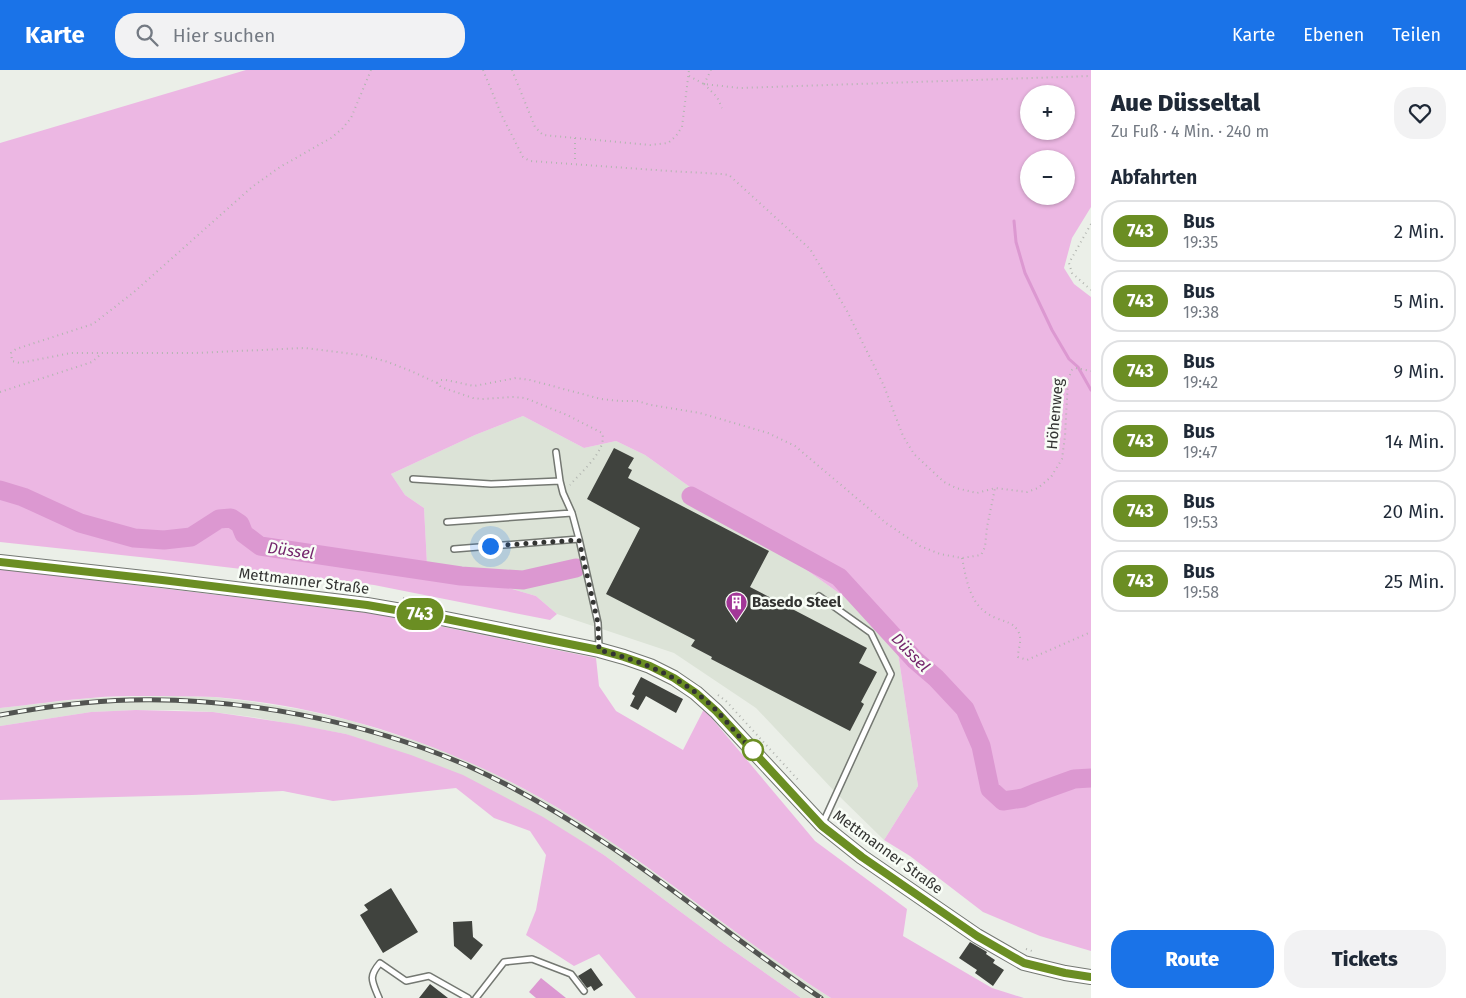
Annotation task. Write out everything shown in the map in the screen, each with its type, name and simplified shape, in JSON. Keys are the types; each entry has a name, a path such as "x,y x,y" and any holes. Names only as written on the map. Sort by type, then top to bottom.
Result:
{"main road":[{"name":"Mettmanner Straße","path":"0,562 367,605 599,650 650,666 674,678 696,693 716,711 822,826 862,857 999,950 1024,963 1058,972 1091,977"}],"lane":[{"path":"556,452 560,481 579,540 598,623 599,650"},
{"path":"413,479 491,484 560,481"},
{"path":"447,522 572,514"},
{"path":"454,548 579,540"},
{"path":"819,596 871,633 891,674 822,826"},
{"path":"476,998 504,962 532,959 571,974 584,991"},
{"path":"379,998 372,980 372,972 380,963 406,981 429,976 468,998"}],"path":[{"path":"372,70 351,118 331,138 280,167 252,187 134,292 93,324 16,349 11,352 12,361 20,363 71,353 195,353 305,348 361,355 385,361 437,383 441,387 473,398 525,398 567,415 602,433 604,436 600,450 563,492"},
{"name":"Höhenweg","path":"483,70 502,116 523,158 530,161 729,176 810,249 847,311 884,386 903,436 914,454 944,482 956,488 978,493 995,488 1027,492 1038,488 1051,476 1062,459 1068,379 1072,370 1075,368 1091,371"},
{"path":"512,70 536,130 546,137 650,145 668,143 682,127 689,76 688,70"},
{"path":"704,84 711,70"},
{"path":"689,76 704,84 717,97 722,108"},
{"path":"704,84 740,88 1091,76"},
{"path":"575,138 576,164"},
{"path":"1091,224 1069,263 1072,273 1091,290"},
{"path":"0,392 92,362 101,354"},
{"path":"437,383 441,380 446,380 474,386 516,378 530,380 601,399 637,401 664,408 700,413 768,433 794,446 886,523 920,546 940,554 962,558 981,555 985,547 995,488"},
{"path":"962,558 965,576 973,599 983,613 1012,623 1019,632 1021,643 1018,657 1027,660 1091,632"},
{"path":"395,597 439,604"},
{"path":"718,696 726,701 803,785"},
{"path":"1022,948 1038,953"}],"shaded area":[{"path":"246,70 1091,70 1091,207 1072,238 1064,268 1074,284 1091,297 1091,951 1040,936 983,912 910,856 884,840 918,786 895,633 645,455 616,441 584,448 523,416 475,435 391,474 405,495 424,508 427,564 536,596 557,614 550,620 374,585 0,542 0,143"},
{"path":"523,416 584,448 616,441 645,455 895,633 918,786 884,840 837,794 756,708 674,653 557,614 536,596 427,564 424,508 405,495 391,474 475,435"},
{"path":"0,569 385,615 596,658 599,686 616,711 683,750 704,709 815,841 907,909 903,936 992,988 1024,998 831,998 766,954 609,840 535,795 448,753 403,736 357,722 263,702 215,697 112,696 0,708"},
{"path":"214,697 254,702 349,720 468,760 574,817 831,998 801,998 724,944 604,855 520,805 346,734 252,717 178,710 91,712 0,726 0,708 91,698"},
{"path":"136,710 213,712 346,734 411,755 463,775 543,817 604,855 724,944 801,998 636,998 599,954 574,966 526,935 536,910 546,855 530,831 494,818 456,788 333,801 283,791 0,800 0,726 91,712"},
{"path":"541,978 566,998 536,998 529,992"}],"building":[{"name":"Basedo Steel","path":"614,448 634,458 628,468 632,470 628,478 769,551 750,587 867,648 859,663 877,672 861,702 864,704 850,731 711,659 712,657 691,646 695,640 606,594 640,528 587,499"},
{"path":"641,677 683,699 676,713 646,696 638,710 630,706 635,696 632,694"},
{"path":"391,888 418,932 383,953 360,915 368,910 364,905"},
{"path":"472,921 473,937 483,945 471,960 454,946 453,922"},
{"path":"970,942 987,952 986,954 995,960 993,963 1004,970 993,986 975,973 977,970 959,958"},
{"path":"591,968 603,985 594,991 591,986 587,988 578,976"},
{"path":"430,984 448,998 419,998"}],"waterway":[{"path":"1014,221 1016,242 1025,273 1052,330 1069,359 1078,367 1091,390"},
{"name":"Düssel","path":"0,490 23,497 80,523 134,538 164,540 191,537 219,519 231,518 240,524 244,534 260,546 461,576 523,580 576,568"},
{"name":"Düssel","path":"691,496 839,577 915,660 936,678 965,709 981,746 990,789 1003,801 1023,798 1074,779 1091,778"}],"railway":[{"path":"0,715 65,705 130,700 215,703 258,708 344,724 427,749 503,783 574,823 662,882 767,961 821,998"}],"bus line":[{"name":"743","path":"0,562 367,605 599,650 650,666 674,678 696,693 716,711 822,826 862,857 999,950 1024,963 1091,977"}],"place":[{"name":"Basedo Steel","path":"736,621"}],"route":[{"path":"490,546 579,540 598,623 599,650 650,666 674,678 696,693 716,711 753,750"}]}
